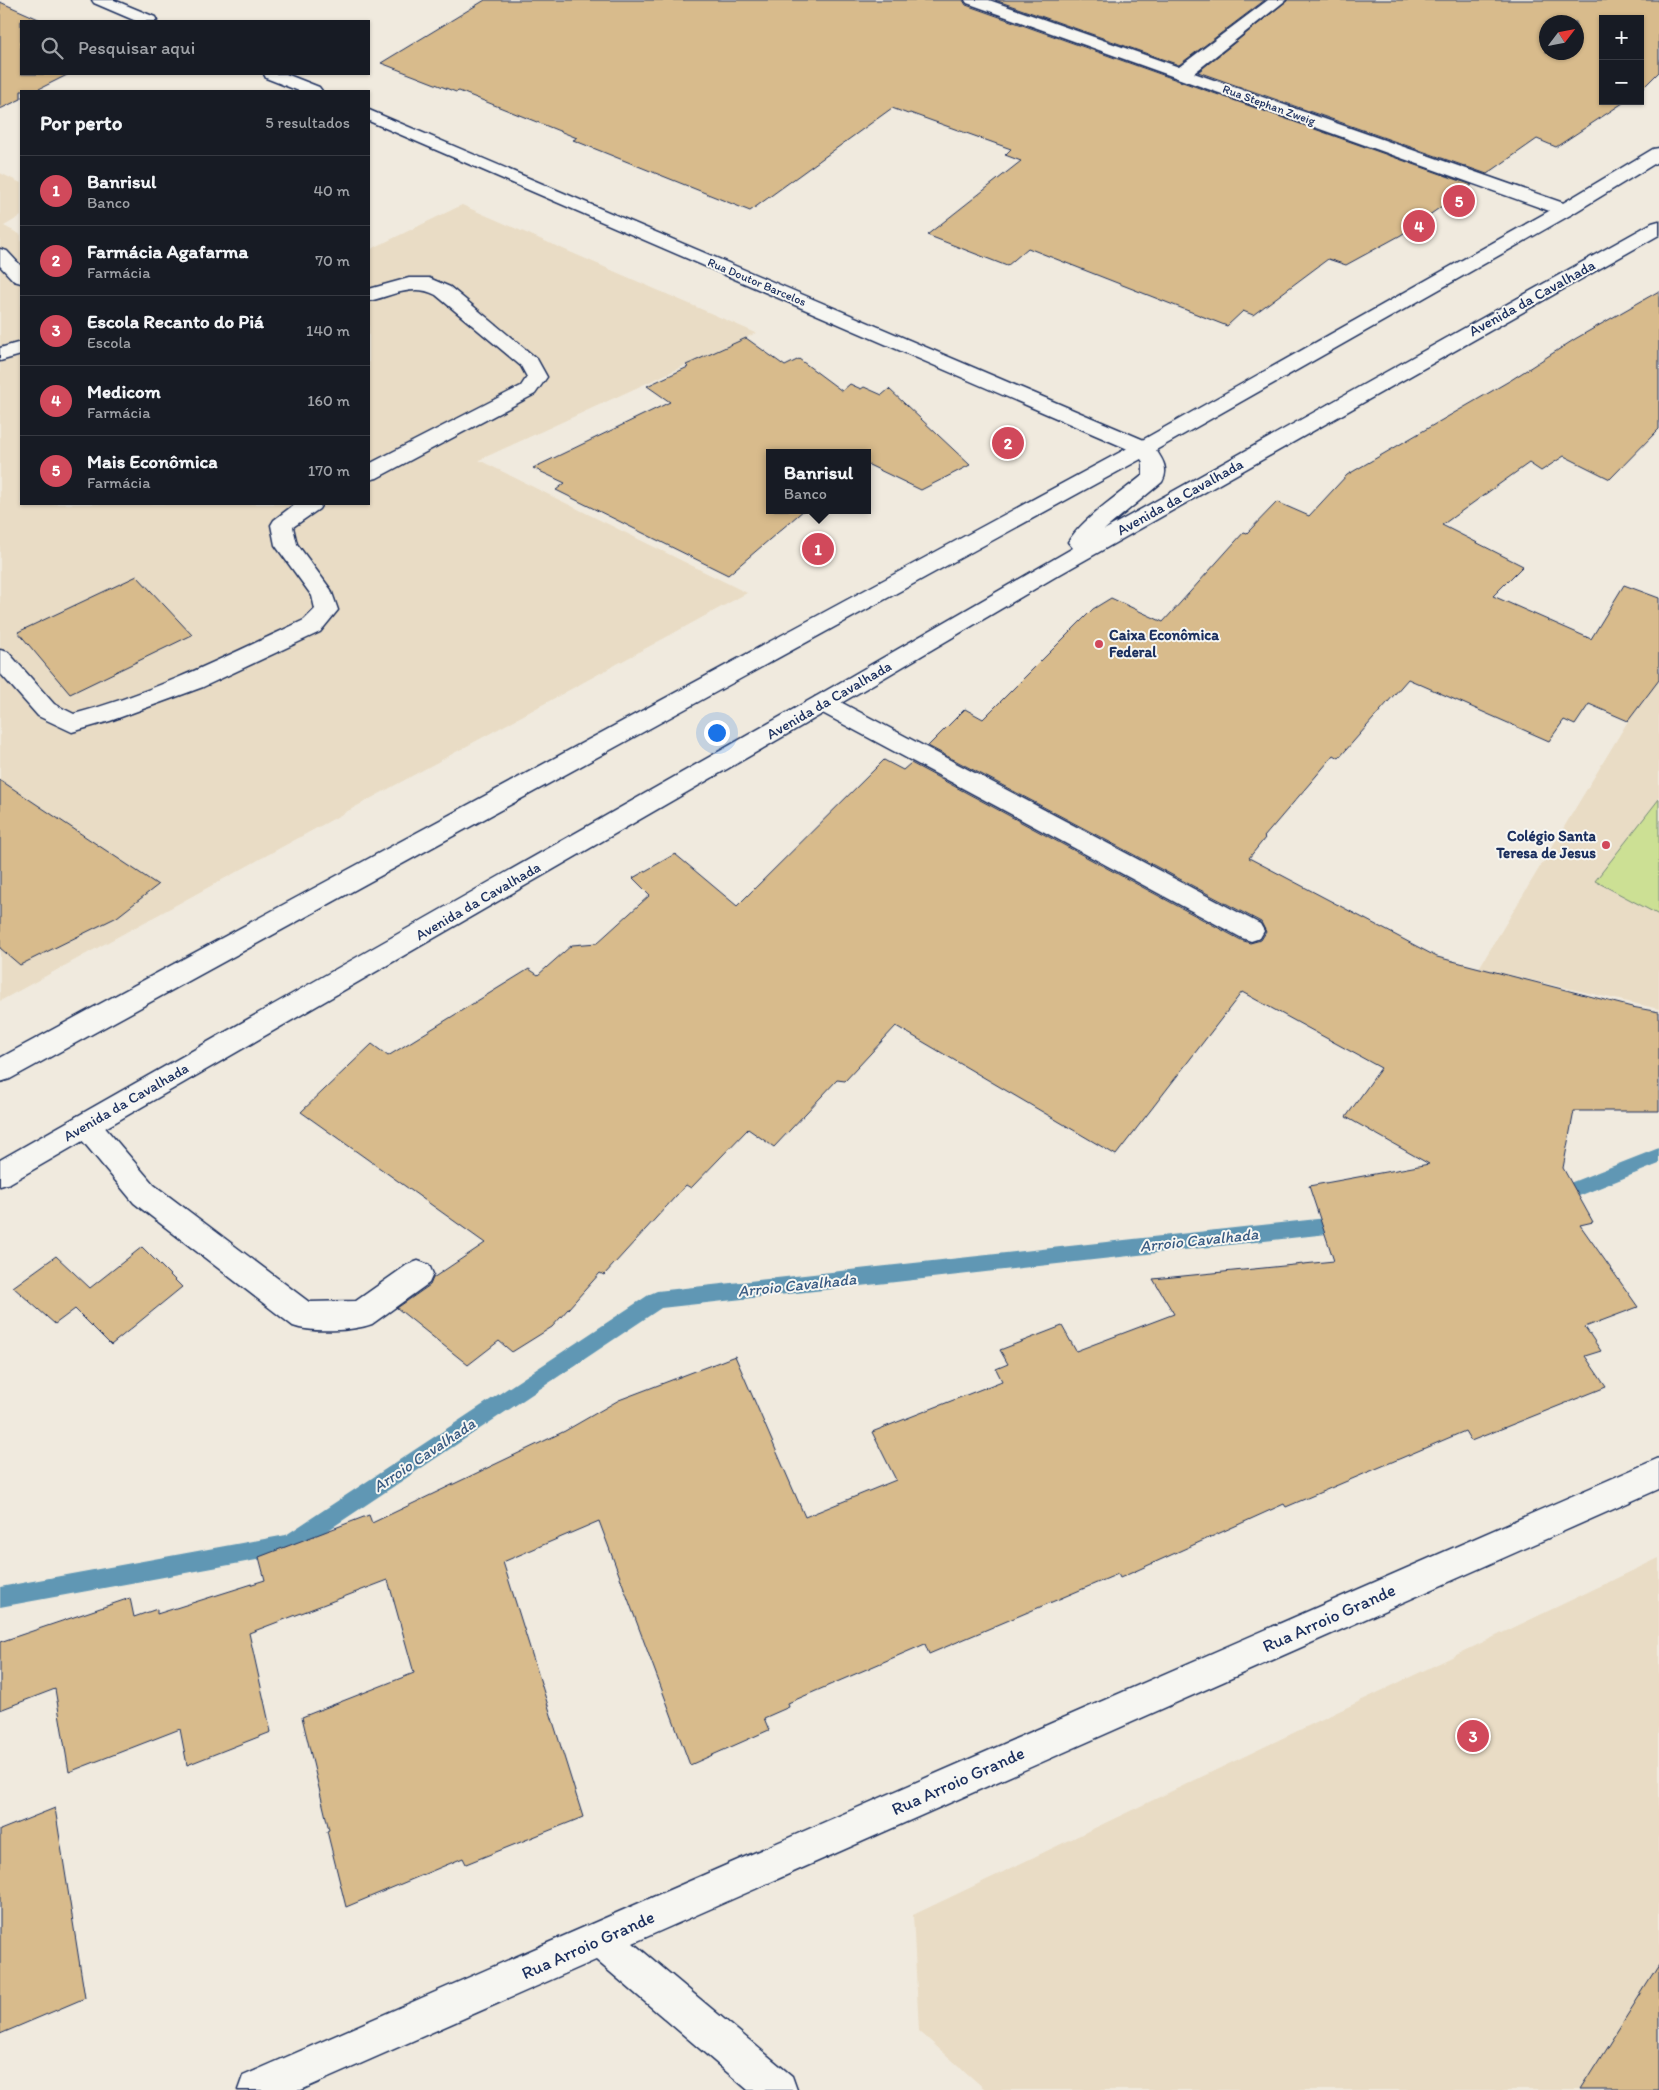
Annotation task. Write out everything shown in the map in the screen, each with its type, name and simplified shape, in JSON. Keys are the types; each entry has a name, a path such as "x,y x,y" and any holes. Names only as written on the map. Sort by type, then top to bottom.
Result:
{"main road":[{"path":"100,0 148,20"},
{"name":"Rua Stephan Zweig","path":"973,0 1565,210"},
{"path":"1181,74 1278,0"},
{"path":"274,75 311,90"},
{"name":"Rua Doutor Barcelos","path":"370,115 1144,448"},
{"path":"0,1072 1144,448 1565,210 1659,153"},
{"name":"Avenida da Cavalhada","path":"0,1174 824,703 1047,572 1659,227"},
{"path":"0,255 20,276"},
{"path":"370,295 409,284 429,284 443,291 530,363 537,377 528,390 370,473"},
{"path":"0,355 20,348"},
{"path":"1047,572 1104,518 1154,477 1154,462 1144,448"},
{"path":"0,658 46,710 72,724 195,681 312,626 326,610 322,595 286,545 282,525 309,505"},
{"path":"824,703 1252,931"},
{"path":"86,1125 144,1194 304,1316 360,1314 418,1274"},
{"name":"Rua Arroio Grande","path":"258,2090 1659,1473"},
{"path":"600,1939 778,2090"}],"shaded area":[{"path":"0,173 20,183 20,217 4,226 20,234 20,505 370,505 370,250 462,205 756,333 479,460 747,593 0,1001"},
{"name":"Colégio Santa Teresa de Jesus","path":"1659,679 1659,1009 1479,968 1628,721"},
{"path":"1659,1558 1659,2090 986,2090 919,2031 913,1915"}],"green space":[{"path":"1659,799 1659,915 1595,881"}],"building":[{"path":"485,0 963,0 966,5 1472,185 1401,235 1346,265 1328,259 1253,315 1243,311 1227,326 1028,248 1007,266 927,235 1021,161 1005,155 1011,149 910,113 892,108 750,211 573,140 577,138 459,91 456,92 381,63"},
{"path":"995,0 1265,0 1179,65"},
{"path":"1288,0 1659,0 1659,72 1644,87 1644,15 1599,15 1599,105 1620,105 1556,147 1537,139 1487,174 1198,72"},
{"path":"0,2 41,20 20,20 20,75 67,75 37,90 20,90 20,99 0,109"},
{"path":"1659,291 1659,429 1610,479 1564,456 1541,471 1529,463 1442,525 1523,566 1493,596 1591,639 1624,585 1659,598 1659,680 1628,721 1589,704 1575,725 1564,720 1549,741 1408,679 1339,758 1334,755 1264,837 1249,858 1437,957 1632,1007 1659,1012 1659,1111 1574,1111 1563,1168 1593,1222 1580,1225 1638,1307 1585,1327 1601,1351 1585,1356 1606,1387 1471,1441 1465,1431 1286,1507 1284,1504 1120,1578 1118,1574 929,1654 925,1644 788,1703 789,1707 764,1718 769,1730 690,1765 599,1521 503,1562 583,1817 466,1864 463,1858 346,1907 302,1717 414,1673 388,1580 249,1633 271,1732 187,1765 180,1729 69,1772 55,1689 0,1710 0,1642 130,1598 134,1617 157,1609 157,1614 265,1580 259,1557 369,1515 372,1523 565,1431 619,1400 735,1356 805,1517 896,1480 872,1432 1002,1381 996,1369 1008,1364 1000,1350 1062,1326 1076,1351 1174,1314 1153,1279 1334,1261 1309,1186 1429,1164 1346,1117 1381,1068 1242,992 1116,1155 896,1026 845,1081 837,1080 774,1147 748,1129 691,1188 686,1185 604,1275 600,1273 552,1327 512,1352 499,1341 468,1365 397,1308 430,1285 433,1278 485,1243 301,1112 372,1044 388,1056 529,969 538,975 572,945 597,943 650,895 633,878 675,854 737,906 884,760 903,770 911,763 1241,940 1250,943 1261,940 1266,932 1261,922 928,746 965,709 983,719 1093,609 1111,598 1163,622 1244,532 1247,533 1277,502 1309,516 1347,475"},
{"path":"746,338 785,366 799,359 842,391 850,384 861,389 864,387 882,395 889,389 970,465 921,490 871,466 871,449 766,449 766,514 799,514 728,575 556,490 565,483 533,468 670,402 647,386 688,367 686,365"},
{"path":"137,576 192,635 70,694 18,632"},
{"path":"0,780 158,885 117,917 20,965 0,948"},
{"path":"142,1247 182,1287 111,1345 75,1309 55,1324 13,1287 56,1256 90,1288"},
{"path":"55,1808 85,1998 0,2034 0,1830"},
{"path":"1659,1965 1659,2090 1580,2090"}],"waterway":[{"name":"Arroio Cavalhada","path":"1554,1198 1659,1156"},
{"name":"Arroio Cavalhada","path":"0,1597 290,1544 657,1300 1345,1224"}],"place":[{"name":"Mais Econômica","path":"1459,201"},
{"name":"Medicom","path":"1419,226"},
{"name":"Farmácia Agafarma","path":"1008,443"},
{"name":"Banrisul","path":"818,549"},
{"name":"Caixa Econômica Federal","path":"1099,644"},
{"name":"Colégio Santa Teresa de Jesus","path":"1606,845"},
{"name":"Escola Recanto do Piá","path":"1473,1736"}]}
